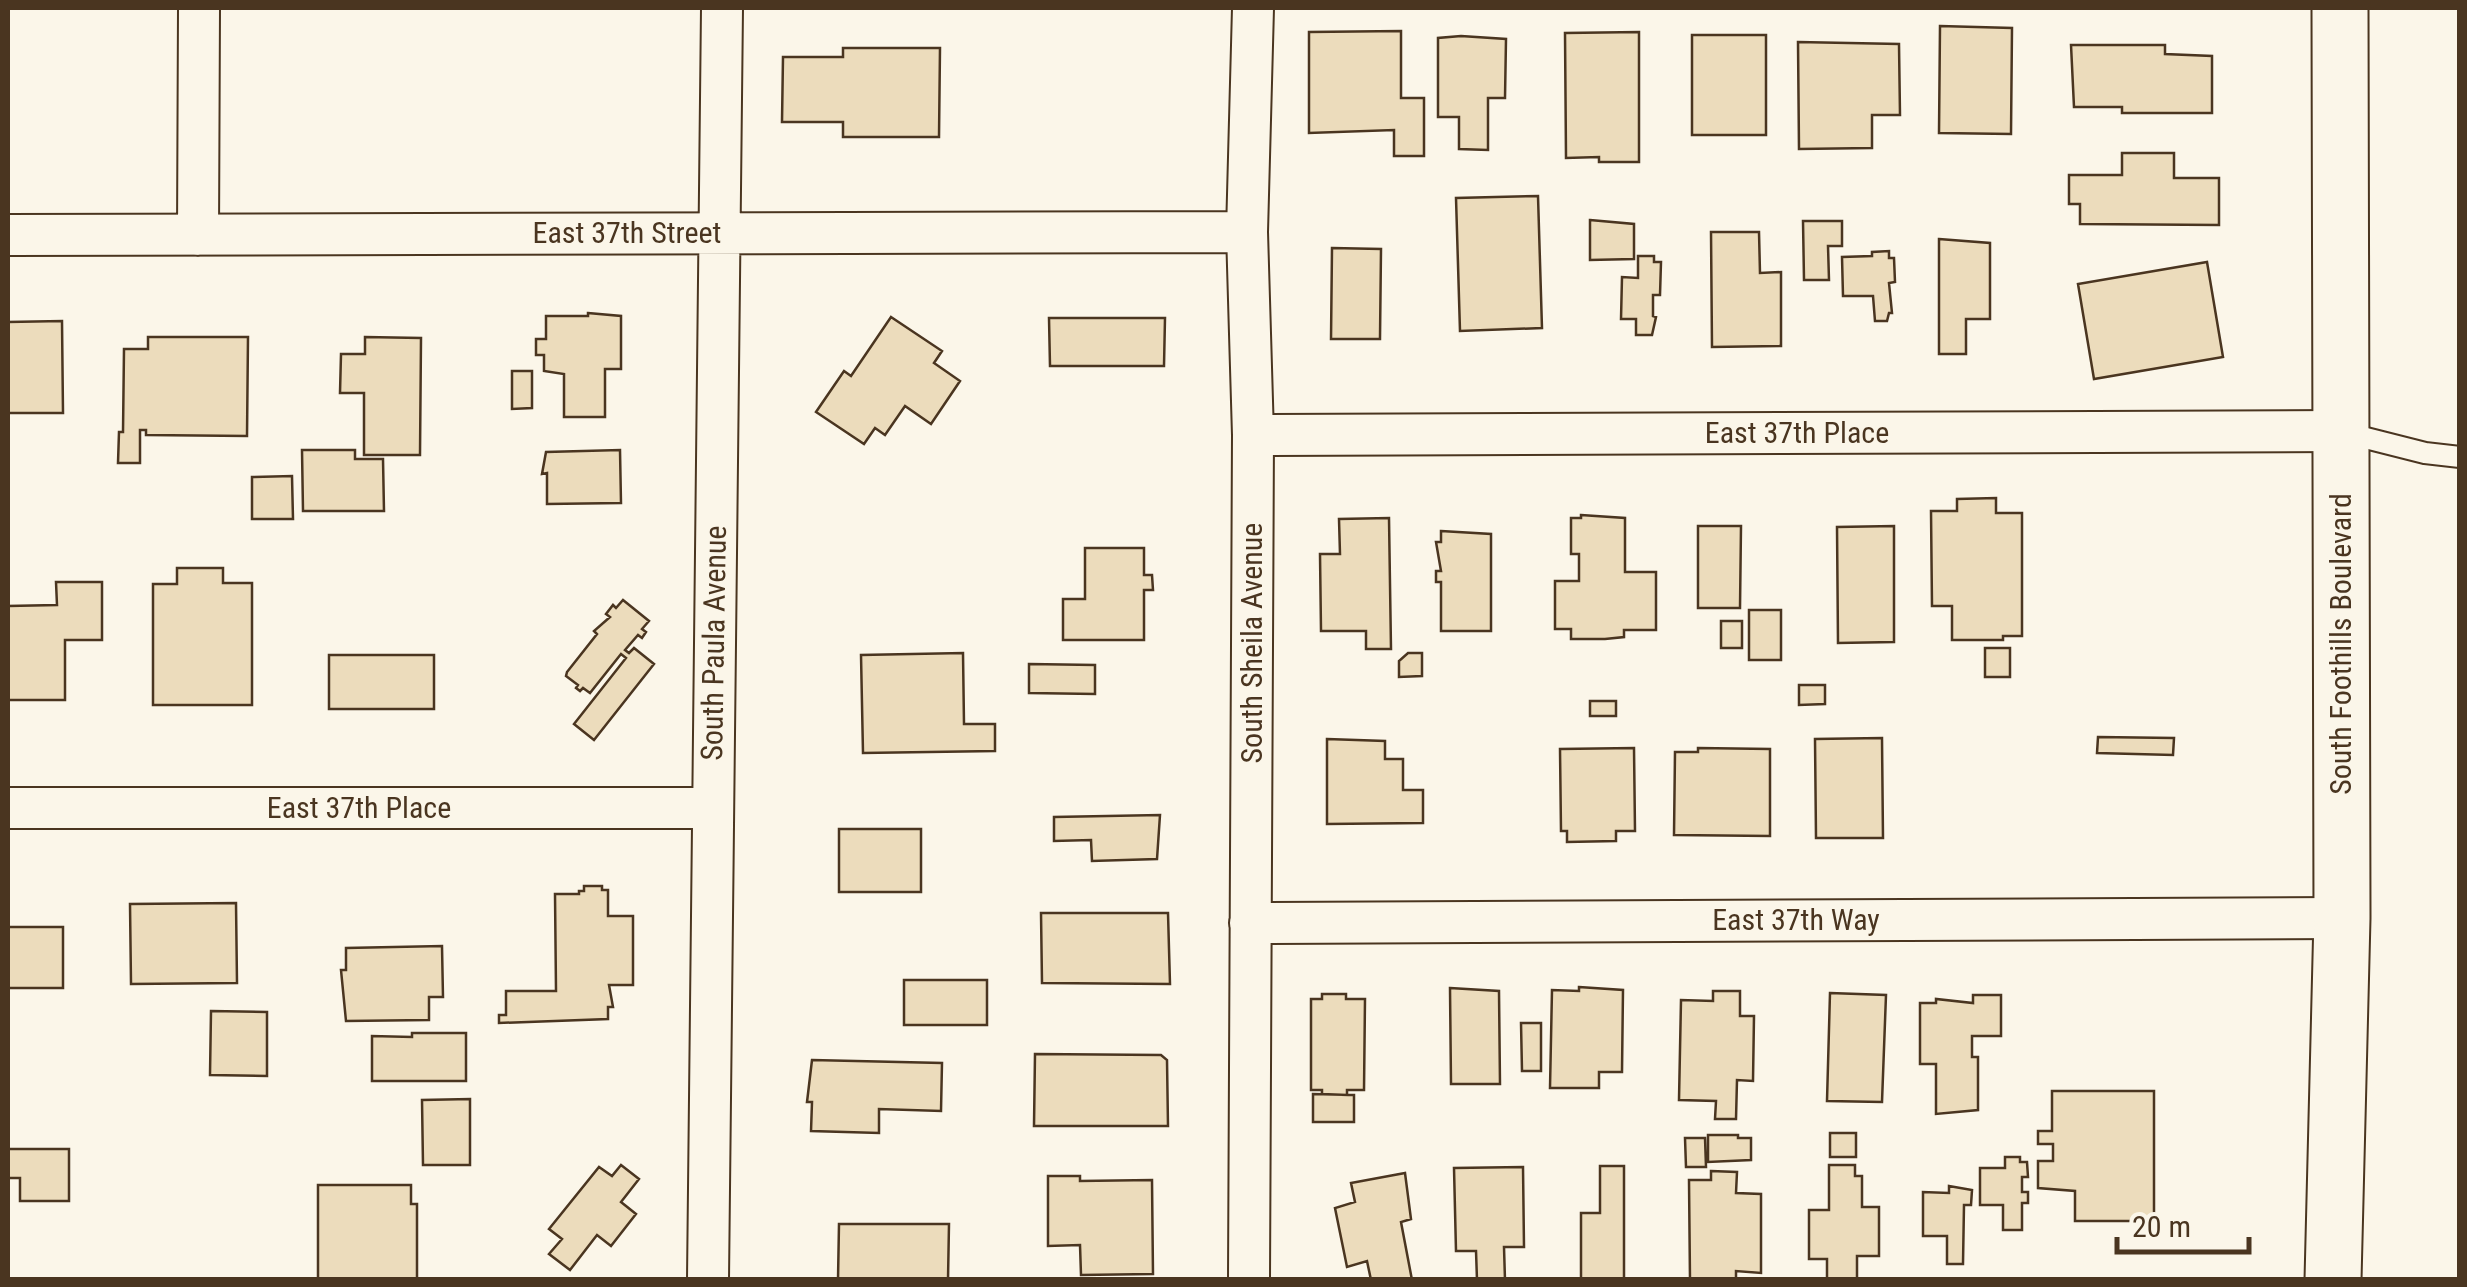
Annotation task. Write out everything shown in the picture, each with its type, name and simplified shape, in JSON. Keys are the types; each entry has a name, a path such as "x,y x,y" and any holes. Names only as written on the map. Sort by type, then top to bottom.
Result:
{"main road":[{"name":"South Foothills Boulevard","path":"2333,1280 2342,918 2340,8"}],"street":[{"path":"198,234 199,8"},
{"name":"South Paula Avenue","path":"708,1280 722,8"},
{"name":"South Sheila Avenue","path":"1249,1280 1253,435 1247,232 1253,8"},
{"name":"East 37th Street","path":"8,235 1247,232"},
{"name":"East 37th Place","path":"1253,435 2340,431"},
{"name":"East 37th Place","path":"8,808 711,808"},
{"name":"East 37th Way","path":"1250,923 2342,918"}],"lane":[{"path":"2340,431 2424,453 2460,457"}],"building":[{"path":"1940,26 2012,28 2011,134 1939,133"},
{"path":"1401,31 1401,98 1424,98 1424,156 1394,156 1394,130 1309,133 1309,32"},
{"path":"1639,32 1639,162 1566,158 1565,33"},
{"path":"1692,35 1766,35 1766,135 1692,135"},
{"path":"1438,38 1506,39 1505,98 1488,98 1488,150 1459,149 1459,117 1438,117"},
{"path":"1798,42 1899,44 1900,115 1872,115 1872,148 1799,149"},
{"path":"2071,45 2165,45 2165,54 2212,56 2212,113 2122,113 2122,107 2074,107"},
{"path":"843,48 940,48 939,137 843,137 843,122 782,122 783,57 843,57"},
{"path":"2122,153 2174,153 2174,178 2219,178 2219,225 2080,224 2080,204 2069,204 2069,175 2122,175"},
{"path":"1538,196 1542,328 1460,331 1456,198"},
{"path":"1590,220 1634,224 1634,259 1590,260"},
{"path":"1803,221 1842,221 1842,246 1828,246 1829,280 1804,280"},
{"path":"1711,232 1759,232 1760,273 1781,272 1781,346 1712,347"},
{"path":"1939,239 1990,243 1990,319 1966,319 1966,354 1939,354"},
{"path":"1332,248 1381,249 1380,339 1331,339"},
{"path":"1889,251 1889,258 1894,258 1895,282 1889,283 1892,313 1887,321 1875,321 1873,296 1843,296 1842,257"},
{"path":"1638,256 1654,256 1654,262 1661,262 1660,295 1653,295 1656,317 1652,335 1636,335 1636,319 1621,319 1622,277 1638,278"},
{"path":"2207,262 2223,357 2094,379 2078,284"},
{"path":"546,316 621,316 621,369 605,369 605,417 564,417 564,374 544,371 544,355 536,355 536,339 546,339"},
{"path":"891,317 942,351 934,363 960,381 931,424 905,406 885,435 875,428 864,444 816,412 844,371 851,376"},
{"path":"1049,318 1165,318 1164,366 1050,366"},
{"path":"62,321 63,413 8,413 8,322"},
{"path":"148,337 248,337 247,436 146,435 146,430 140,430 140,463 118,463 119,432 123,432 124,349 148,349"},
{"path":"365,337 421,338 420,455 364,455 364,393 340,393 341,354 365,354"},
{"path":"512,371 532,371 532,408 512,409"},
{"path":"302,450 355,450 355,459 383,459 384,511 303,511"},
{"path":"620,450 621,503 547,504 547,473 542,474 546,452"},
{"path":"292,476 293,519 252,519 252,477"},
{"path":"1996,498 1996,513 2022,513 2022,636 1952,640 1952,606 1932,606 1931,511 1957,511 1957,499"},
{"path":"1389,518 1391,649 1366,649 1366,631 1321,631 1320,554 1340,554 1339,519"},
{"path":"1571,518 1625,518 1625,572 1656,572 1656,630 1624,630 1624,637 1571,639 1571,629 1555,629 1555,581 1579,581 1579,554 1571,554"},
{"path":"1698,526 1741,526 1740,608 1698,608"},
{"path":"1894,526 1894,642 1838,643 1837,527"},
{"path":"1441,531 1491,534 1491,631 1441,631 1441,582 1436,582 1436,571 1441,571 1436,542 1441,542"},
{"path":"1085,548 1144,548 1144,575 1152,575 1153,590 1144,590 1144,640 1063,640 1063,599 1085,599"},
{"path":"177,568 223,568 223,583 252,583 252,705 153,705 153,584 177,584"},
{"path":"56,582 102,582 102,640 65,640 65,700 8,700 8,606 57,605"},
{"path":"623,600 649,621 642,629 646,632 642,638 638,635 625,650 629,653 634,648 654,664 594,740 574,724 626,658 621,654 590,693 583,688 580,691 566,676 597,634 594,631 610,617 606,614"},
{"path":"1749,610 1781,610 1781,660 1749,660"},
{"path":"1721,621 1742,621 1742,648 1721,648"},
{"path":"1985,648 2010,648 2010,677 1985,677"},
{"path":"963,653 964,724 995,724 995,751 863,753 861,655"},
{"path":"1408,653 1422,653 1422,676 1399,677 1399,661"},
{"path":"329,655 434,655 434,709 329,709"},
{"path":"1029,664 1095,665 1095,694 1029,693"},
{"path":"1799,685 1825,685 1825,704 1799,705"},
{"path":"1590,701 1616,701 1616,716 1590,716"},
{"path":"2098,737 2174,738 2173,755 2097,753"},
{"path":"1882,738 1883,838 1816,838 1815,739"},
{"path":"1327,739 1385,741 1385,759 1403,759 1403,790 1423,790 1423,823 1327,824"},
{"path":"1634,748 1635,831 1616,831 1616,841 1567,842 1567,831 1561,831 1560,749"},
{"path":"1698,748 1770,749 1770,836 1674,835 1675,752 1698,752"},
{"path":"1160,815 1157,859 1092,861 1091,840 1054,841 1054,817"},
{"path":"839,829 921,829 921,892 839,892"},
{"path":"584,886 608,890 608,916 633,916 633,985 609,985 613,1007 608,1007 608,1019 499,1023 499,1015 506,1015 506,991 556,991 555,894 579,894"},
{"path":"236,903 237,983 131,984 130,904"},
{"path":"1041,913 1168,913 1170,984 1042,983"},
{"path":"8,927 63,927 63,988 8,988"},
{"path":"442,946 443,997 429,997 429,1020 346,1021 341,970 346,970 346,948"},
{"path":"904,980 987,980 987,1025 904,1025"},
{"path":"1579,987 1623,990 1622,1072 1599,1072 1599,1088 1550,1088 1552,990 1579,991"},
{"path":"1450,988 1499,991 1500,1084 1451,1084"},
{"path":"1713,991 1740,991 1740,1016 1754,1016 1753,1081 1737,1080 1736,1119 1715,1119 1716,1101 1679,1100 1681,1000 1713,1001"},
{"path":"1830,993 1886,995 1882,1102 1827,1101"},
{"path":"1322,994 1365,999 1364,1090 1347,1090 1347,1095 1311,1090 1311,999 1322,999"},
{"path":"1973,995 2001,995 2001,1036 1972,1036 1972,1057 1978,1057 1978,1110 1936,1114 1936,1064 1920,1064 1920,1003 1936,1003 1936,999 1973,1003"},
{"path":"211,1011 267,1012 267,1076 210,1075"},
{"path":"1521,1023 1541,1023 1541,1071 1522,1071"},
{"path":"412,1033 466,1033 466,1081 372,1081 372,1036 412,1037"},
{"path":"1035,1054 1161,1055 1167,1060 1168,1126 1034,1126"},
{"path":"812,1060 942,1063 941,1111 879,1109 879,1133 811,1131 812,1102 807,1102"},
{"path":"2052,1091 2154,1091 2154,1221 2075,1221 2075,1191 2038,1188 2038,1161 2053,1161 2053,1144 2038,1144 2038,1131 2052,1131"},
{"path":"1313,1094 1354,1095 1354,1122 1313,1122"},
{"path":"470,1099 470,1165 423,1165 422,1100"},
{"path":"1830,1133 1856,1133 1856,1157 1830,1157"},
{"path":"1708,1135 1751,1138 1751,1160 1708,1162"},
{"path":"1685,1138 1705,1138 1706,1167 1686,1167"},
{"path":"8,1149 69,1149 69,1201 20,1201 20,1178 8,1178"},
{"path":"2005,1157 2020,1157 2020,1162 2027,1162 2028,1177 2022,1177 2022,1192 2028,1192 2028,1203 2022,1203 2022,1230 2003,1230 2003,1205 1980,1205 1980,1168 2005,1168"},
{"path":"621,1165 639,1179 621,1202 636,1214 611,1246 597,1235 570,1270 549,1254 562,1239 549,1229 599,1167 612,1176"},
{"path":"1829,1165 1855,1165 1855,1176 1862,1176 1862,1207 1879,1207 1879,1256 1857,1256 1857,1280 1827,1280 1827,1259 1809,1259 1809,1210 1829,1210"},
{"path":"1600,1166 1624,1166 1624,1280 1581,1280 1581,1213 1600,1213"},
{"path":"1523,1167 1524,1247 1504,1247 1505,1280 1477,1280 1476,1251 1456,1251 1454,1168"},
{"path":"1711,1171 1737,1172 1736,1193 1761,1194 1761,1273 1736,1271 1736,1280 1690,1280 1689,1180 1711,1180"},
{"path":"1405,1173 1411,1219 1401,1222 1412,1280 1371,1280 1367,1261 1347,1267 1335,1208 1355,1202 1351,1183"},
{"path":"1048,1176 1080,1176 1080,1181 1152,1180 1153,1274 1081,1275 1080,1245 1048,1246"},
{"path":"318,1185 411,1185 411,1204 417,1204 417,1280 318,1280"},
{"path":"1949,1186 1972,1190 1971,1205 1964,1205 1963,1264 1947,1264 1947,1236 1923,1236 1923,1192 1949,1193"},
{"path":"839,1224 949,1224 948,1280 838,1280"}]}
